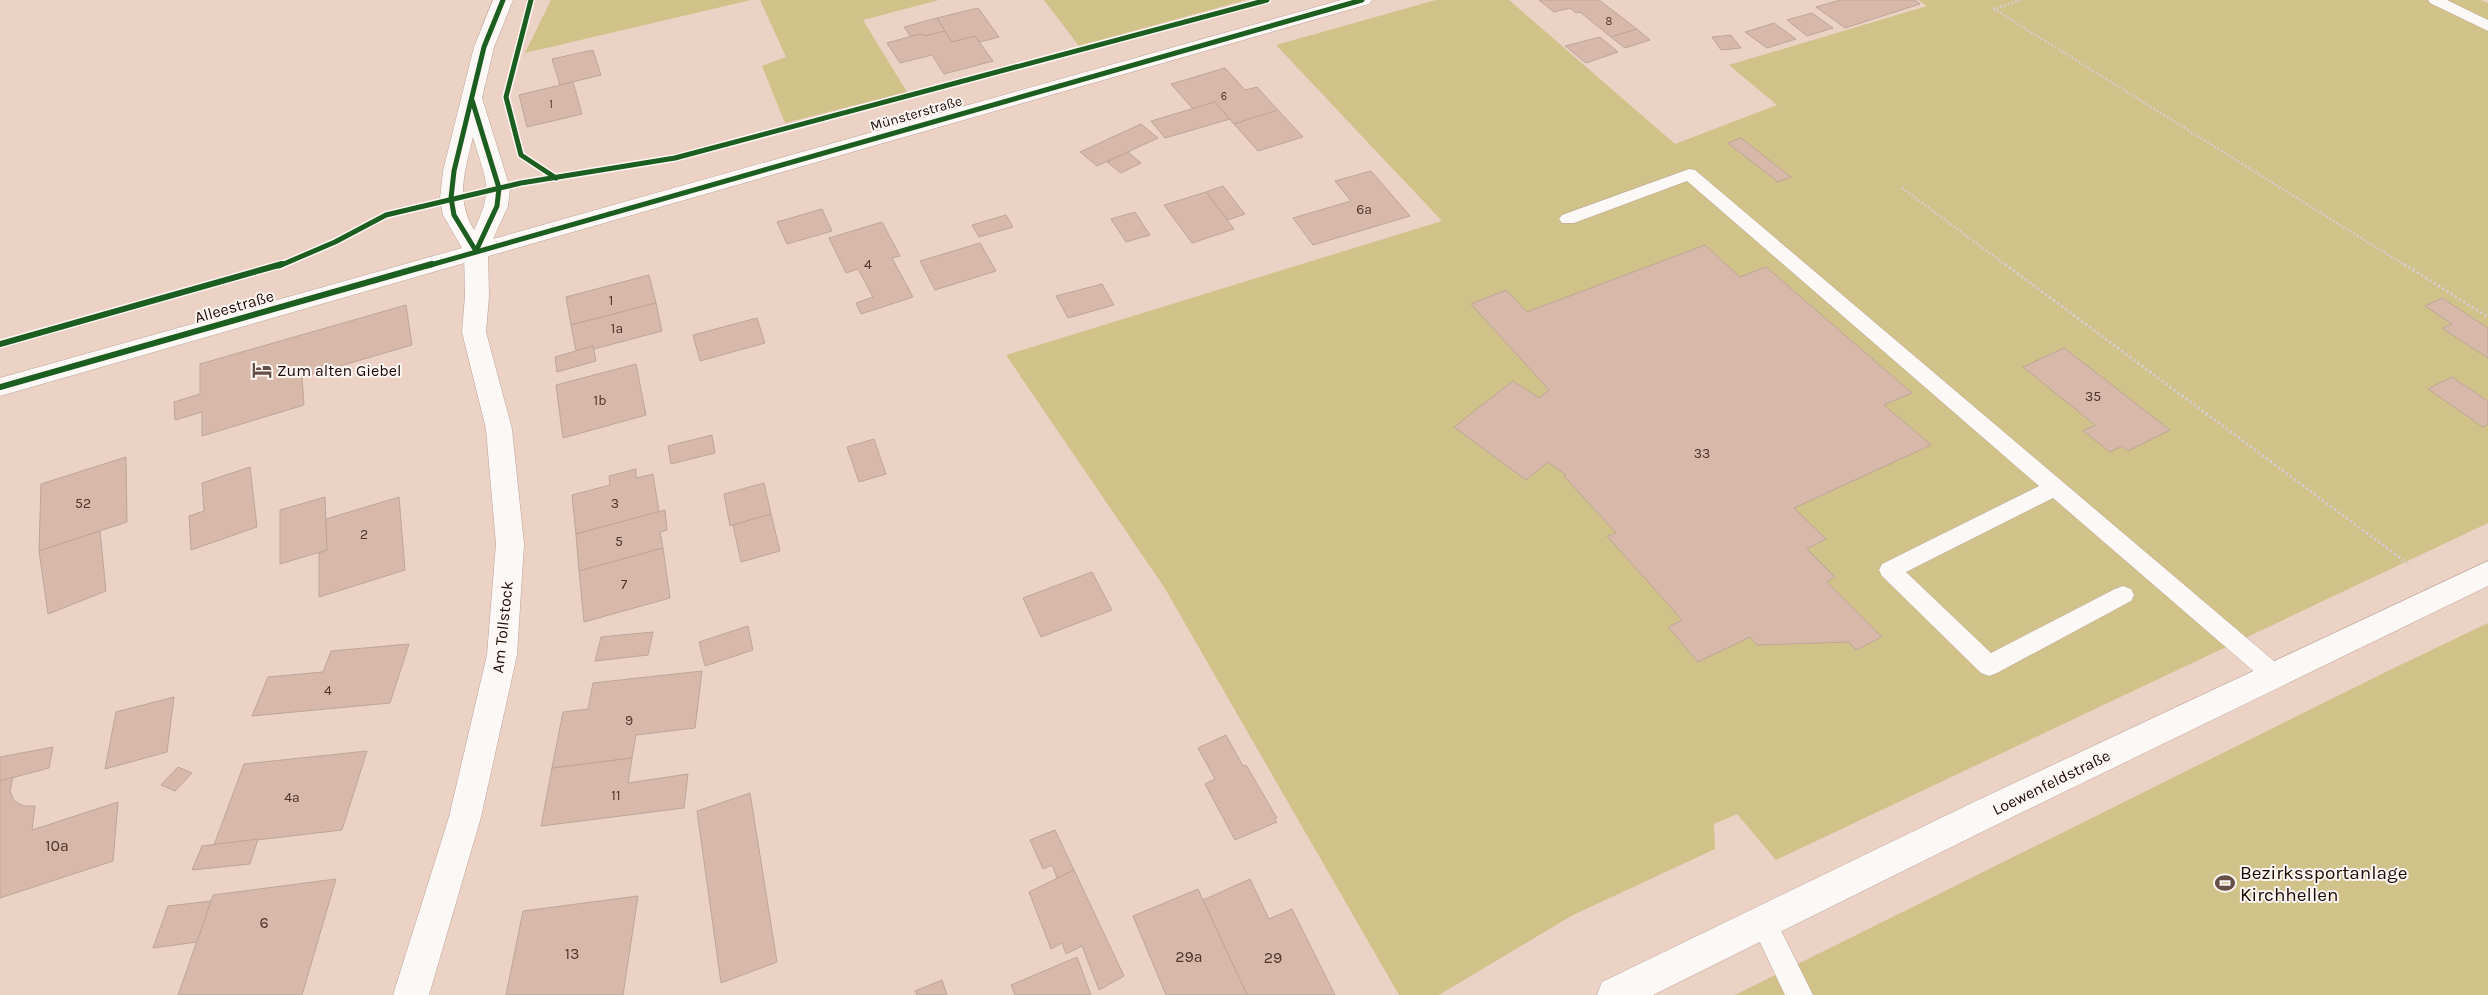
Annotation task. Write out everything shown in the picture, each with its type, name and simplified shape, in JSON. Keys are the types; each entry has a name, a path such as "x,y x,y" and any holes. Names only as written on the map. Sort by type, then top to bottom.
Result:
{"main road":[{"path":"476,251 454,215 451,198 454,171 484,46 503,0"},
{"name":"Münsterstraße","path":"476,251 1362,0"},
{"path":"472,99 499,188 496,206 476,251"},
{"name":"Alleestraße","path":"0,387 476,251"},
{"name":"Am Tollstock","path":"412,995 465,817 502,655 510,544 499,429 474,332 477,296 476,251"},
{"name":"Loewenfeldstraße","path":"1616,995 2273,674 2488,572"}],"lane":[{"path":"2435,0 2488,26"},
{"path":"1568,219 1689,174 2273,674"},
{"path":"2054,488 1890,570 1989,666 2123,595"},
{"path":"1764,923 1799,995"}],"path":[{"path":"2021,0 1994,9 2488,317"},
{"path":"1902,188 2447,593"}],"shaded area":[{"path":"551,0 751,0 525,53"},
{"path":"760,0 939,0 863,20 907,92 785,123 762,66 786,57"},
{"path":"1044,0 1246,0 1079,46"},
{"path":"1436,0 1509,0 1675,144 1777,105 1729,65 1927,6 1918,0 2481,0 2488,3 2488,523 1776,860 1737,814 1714,824 1715,849 1571,916 1439,995 1399,995 1164,587 1006,355 1442,221 1276,45"},
{"name":"Bezirkssportanlage Kirchhellen","path":"2488,623 2488,995 1735,995 2392,669"}],"building":[{"path":"1539,0 1599,0 1637,29 1611,37 1580,12 1576,13 1570,8 1554,12"},
{"path":"1840,0 1915,0 1920,4 1845,28 1816,7"},
{"path":"978,8 999,37 980,42 975,36 952,42 937,18"},
{"path":"1812,13 1833,28 1807,36 1787,20"},
{"path":"937,18 945,31 925,36 920,34 910,36 904,27"},
{"path":"1774,23 1796,39 1767,48 1745,32"},
{"path":"1637,29 1650,40 1625,48 1611,37"},
{"path":"945,31 952,42 975,36 993,61 944,74 932,55 900,63 887,43 920,34 925,36"},
{"path":"1731,35 1741,48 1721,50 1712,37"},
{"path":"1600,37 1618,52 1586,63 1565,46"},
{"path":"593,50 601,75 560,85 552,59"},
{"path":"1225,68 1245,90 1257,87 1278,110 1234,124 1215,102 1193,109 1171,84"},
{"path":"573,82 582,114 527,127 519,95"},
{"path":"1215,102 1230,119 1165,138 1151,121"},
{"path":"1278,110 1303,137 1258,151 1234,124"},
{"path":"1141,124 1158,138 1097,166 1080,152"},
{"path":"1741,138 1791,177 1778,182 1728,143"},
{"path":"1128,152 1141,163 1121,173 1107,162"},
{"path":"1371,171 1410,216 1313,245 1293,218 1351,201 1335,181"},
{"path":"1223,186 1245,214 1228,220 1206,192"},
{"path":"1206,192 1234,229 1192,243 1164,205"},
{"path":"822,209 832,231 787,244 777,222"},
{"path":"1135,212 1150,235 1126,242 1111,219"},
{"path":"1006,215 1013,227 979,237 972,225"},
{"path":"882,222 900,256 892,258 913,297 861,314 856,303 873,297 858,269 846,273 829,238"},
{"path":"980,243 996,271 935,290 920,261"},
{"path":"1705,245 1740,277 1766,267 1912,393 1884,405 1931,445 1794,508 1826,539 1807,549 1835,577 1827,582 1882,637 1856,650 1849,642 1757,645 1750,637 1698,662 1668,627 1682,620 1607,536 1616,533 1564,476 1566,475 1548,462 1526,480 1454,427 1513,381 1539,398 1549,390 1471,304 1506,290 1527,312"},
{"path":"649,275 656,303 571,325 566,297"},
{"path":"1102,284 1114,305 1068,318 1056,296"},
{"path":"2442,298 2488,328 2488,358 2442,328 2452,324 2425,306"},
{"path":"656,303 662,331 594,349 593,346 576,351 571,325"},
{"name":"Zum alten Giebel","path":"406,305 412,345 302,377 304,405 202,436 202,412 175,420 174,402 200,394 200,364"},
{"path":"757,318 765,343 700,361 693,335"},
{"path":"593,346 596,361 557,372 555,357"},
{"path":"2064,348 2170,430 2128,451 2122,446 2110,452 2083,431 2095,425 2023,367"},
{"path":"636,364 646,415 563,438 556,385"},
{"path":"2452,377 2488,401 2488,424 2483,427 2428,389"},
{"path":"712,435 715,453 671,464 668,446"},
{"path":"874,439 886,474 859,482 847,447"},
{"path":"126,457 127,522 39,551 41,484"},
{"path":"250,467 257,527 191,550 189,516 204,511 202,483"},
{"path":"636,469 636,478 653,474 659,512 576,534 572,495 610,485 609,476"},
{"path":"764,483 771,514 730,526 724,494"},
{"path":"325,497 327,550 280,564 280,510"},
{"path":"399,497 405,570 319,597 319,553 327,550 326,519"},
{"path":"665,510 667,530 660,532 663,548 579,571 576,534"},
{"path":"771,514 780,551 741,562 733,525"},
{"path":"100,531 106,591 48,614 39,551"},
{"path":"663,548 670,598 584,622 579,571"},
{"path":"1092,572 1112,610 1041,637 1023,598"},
{"path":"748,626 753,650 705,666 699,642"},
{"path":"653,632 648,655 595,661 601,637"},
{"path":"409,644 390,703 252,716 268,677 323,672 331,651"},
{"path":"702,671 695,728 636,735 632,758 552,768 563,712 588,709 593,683"},
{"path":"174,697 167,752 105,769 116,712"},
{"path":"1226,735 1243,766 1246,765 1277,818 1274,819 1277,822 1235,840 1205,784 1215,779 1198,748"},
{"path":"53,747 49,768 0,781 0,757"},
{"path":"367,751 342,830 214,845 244,764"},
{"path":"632,758 628,783 688,774 684,808 541,826 552,768"},
{"path":"178,767 192,773 175,791 161,785"},
{"path":"13,777 10,791 14,801 24,806 35,806 32,830 118,802 113,861 0,898 0,781"},
{"path":"750,793 777,962 721,983 697,811"},
{"path":"1055,830 1074,870 1057,878 1052,865 1043,869 1030,840"},
{"path":"258,839 250,864 192,870 202,846"},
{"path":"1074,870 1124,976 1099,990 1082,946 1066,954 1062,943 1051,949 1029,892"},
{"path":"336,879 302,995 178,995 213,895"},
{"path":"1250,879 1269,919 1292,909 1335,995 1247,995 1203,900"},
{"path":"1198,889 1247,995 1166,995 1133,916"},
{"path":"638,896 623,995 506,995 523,911"},
{"path":"211,901 197,942 153,948 168,906"},
{"path":"1077,957 1091,995 1015,995 1011,985"},
{"path":"942,980 947,995 917,995 915,991"}],"cycle path":[{"path":"476,251 454,215 451,198 454,171 484,47 503,0"},
{"path":"531,0 506,97 521,155 556,178"},
{"path":"0,344 276,267 335,242 386,215 521,183 675,158 981,78 1267,0"},
{"path":"0,387 1362,0"},
{"path":"472,100 499,188 497,206 476,251"}],"place":[{"name":"Zum alten Giebel","path":"262,370"},
{"name":"Bezirkssportanlage Kirchhellen","path":"2225,883"}]}
